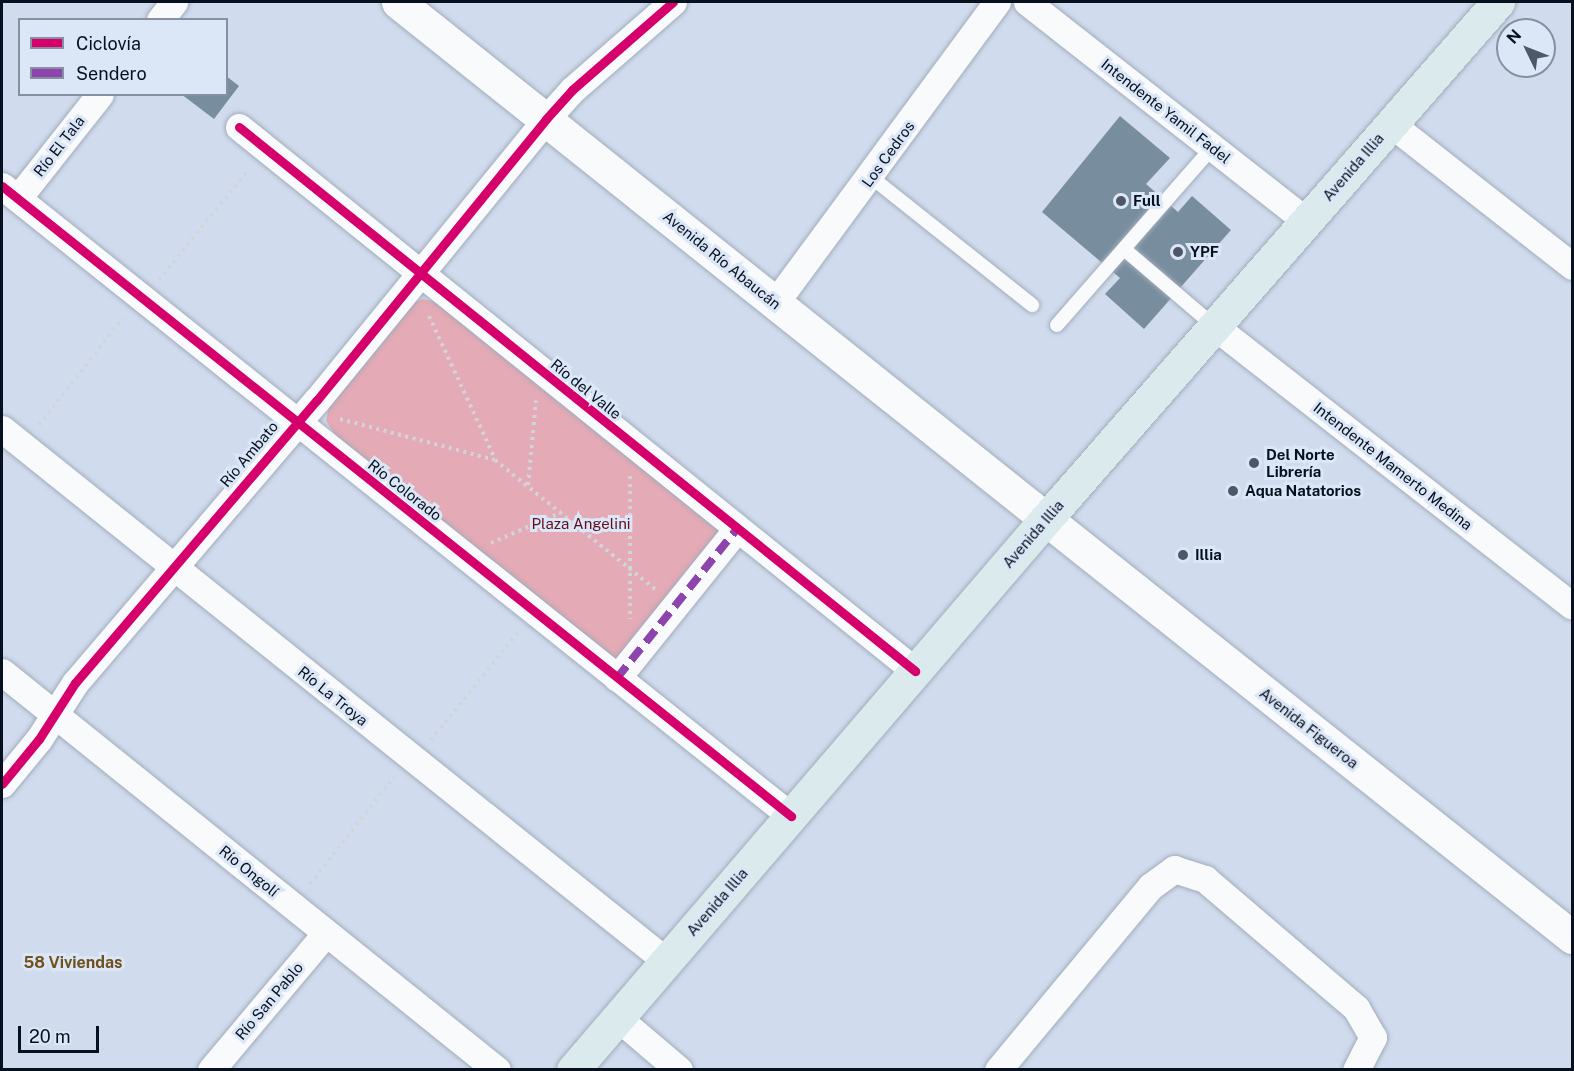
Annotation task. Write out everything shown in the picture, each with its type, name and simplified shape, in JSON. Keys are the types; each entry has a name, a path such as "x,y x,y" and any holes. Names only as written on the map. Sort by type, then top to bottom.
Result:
{"main road":[{"name":"Avenida Illia","path":"573,1070 1046,519 1498,2"}],"street":[{"path":"162,18 174,2"},
{"name":"Avenida Río Abaucán","path":"398,2 1046,519"},
{"name":"Río Ambato","path":"2,784 56,715 75,683 296,423 546,119 572,90 673,2"},
{"name":"Los Cedros","path":"775,303 871,177 997,2"},
{"name":"Intendente Yamil Fadel","path":"1027,2 1306,221"},
{"name":"Río El Tala","path":"10,192 98,96"},
{"path":"1391,124 1572,266"},
{"name":"Río del Valle","path":"239,127 419,275 915,671"},
{"name":"Río Colorado","path":"10,192 296,423 624,670 791,816"},
{"name":"Intendente Mamerto Medina","path":"1214,326 1572,606"},
{"name":"Río La Troya","path":"11,437 666,961"},
{"name":"Avenida Figueroa","path":"1046,519 1572,937"},
{"path":"624,670 737,529"},
{"name":"Río Ongolí","path":"2,672 497,1070"},
{"path":"998,1070 1150,886 1174,869 1205,879 1356,1008 1373,1037 1356,1070"},
{"name":"Río San Pablo","path":"212,1070 326,933"},
{"path":"618,1018 679,1070"}],"lane":[{"path":"1057,325 1212,148"},
{"path":"871,177 1032,305"},
{"path":"1124,249 1214,326"}],"path":[{"path":"11,437 141,298 265,148"},
{"path":"431,309 425,308 495,460"},
{"path":"528,486 537,391"},
{"path":"337,411 334,418 337,424"},
{"path":"334,418 495,460 675,606"},
{"path":"624,670 630,570 630,465"},
{"path":"494,553 485,546 560,513"}],"green space":[{"name":"Plaza Angelini","path":"423,299 436,302 742,545 637,676 336,436 326,421 329,406 411,303"}],"building":[{"path":"228,78 239,86 214,119 184,96 228,96"},
{"path":"1120,116 1170,158 1146,184 1178,212 1192,196 1231,230 1144,329 1105,294 1120,278 1042,212"}],"marked path":[{"path":"617,678 737,529"}],"cycle path":[{"path":"2,784 39,739 75,683 317,400 546,119 572,90 673,2"},
{"path":"239,127 915,671"},
{"path":"2,186 791,816"}],"place":[{"name":"Full","path":"1121,201"},
{"name":"YPF","path":"1178,252"},
{"name":"Del Norte Librería","path":"1254,463"},
{"name":"Aqua Natatorios","path":"1233,491"},
{"name":"Illia","path":"1183,555"}],"district":[{"name":"58 Viviendas","path":"73,963"}]}
